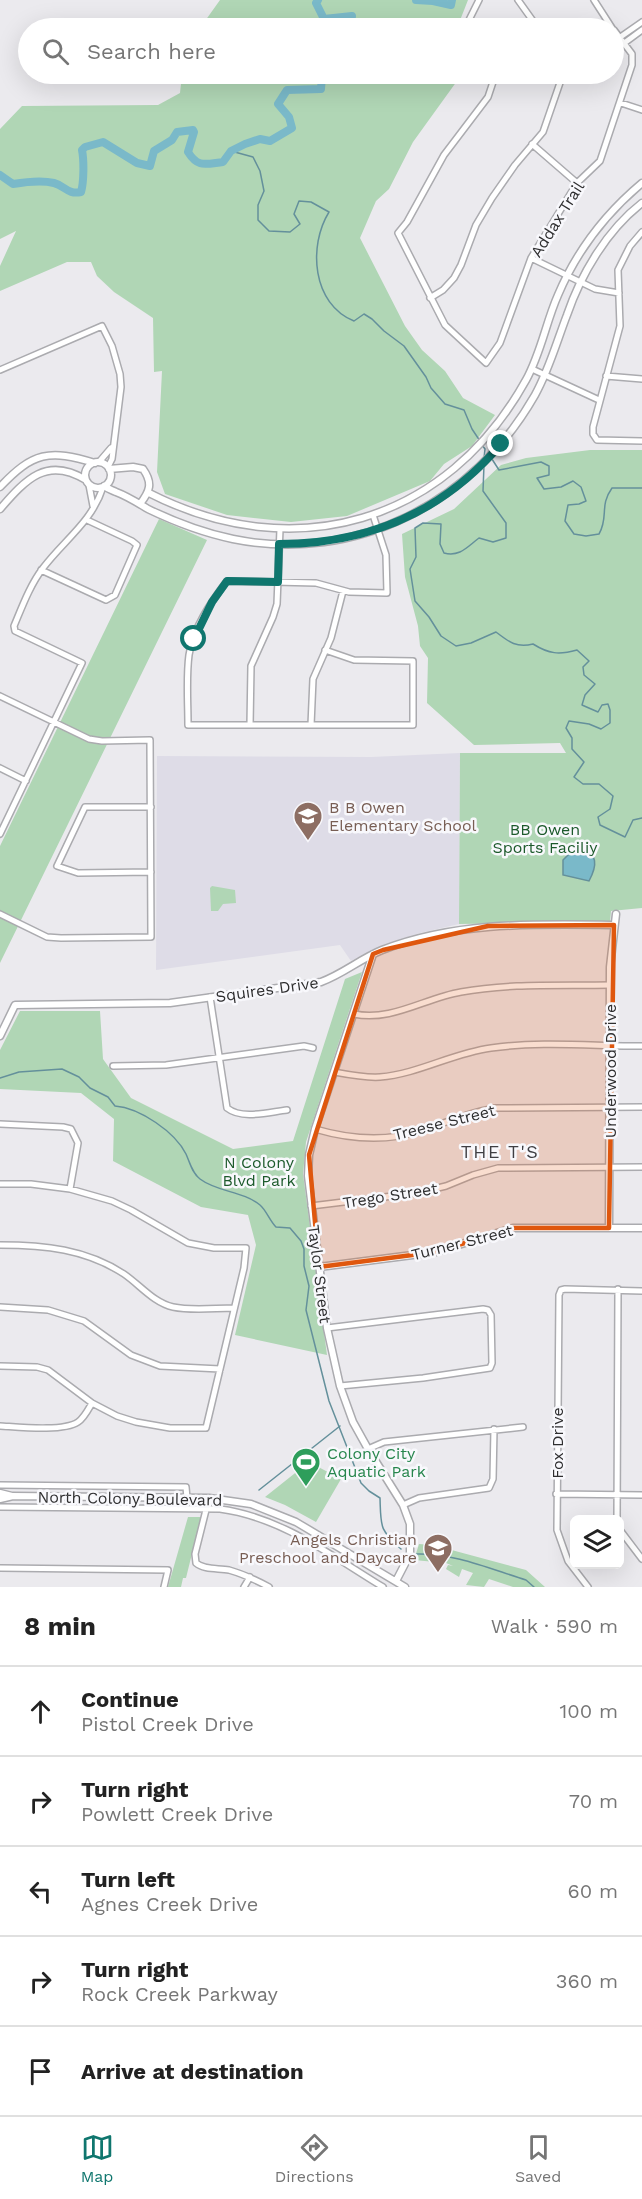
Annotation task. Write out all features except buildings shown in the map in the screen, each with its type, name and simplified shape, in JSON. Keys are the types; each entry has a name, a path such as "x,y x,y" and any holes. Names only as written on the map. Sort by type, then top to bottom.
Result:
{"street":[{"path":"470,18 478,0"},
{"path":"518,0 531,18"},
{"name":"Addax Trail","path":"594,0 606,18"},
{"path":"624,38 642,22"},
{"path":"624,39 642,30"},
{"name":"Addax Trail","path":"430,298 448,330 486,363 500,343 531,258 577,183 600,161 632,65 632,54 624,45"},
{"path":"492,84 487,99 444,154 407,222 398,233 430,298 443,290 454,278 475,229 502,182 544,131 559,84"},
{"path":"621,103 642,110"},
{"path":"532,144 577,183"},
{"path":"149,493 197,514 227,522 280,529 337,525 373,515 424,491 449,474 484,441 499,423 532,369 557,296 579,254 602,222 642,185"},
{"path":"0,509 30,479 45,471 64,470 96,488 103,487 188,527 243,541 279,544 336,540 377,529 415,513 465,480 508,436 537,392 581,283 605,242 627,216 642,203"},
{"path":"642,232 630,246 618,270 620,326 593,427 595,438 642,441"},
{"path":"531,258 603,292 619,293"},
{"path":"0,370 102,326 120,374 121,387 112,459 108,468 110,480 103,487 87,520 41,570 33,582 14,626 15,631 82,663 0,834"},
{"path":"532,369 599,400"},
{"path":"606,376 642,380"},
{"path":"93,508 87,468 97,462 112,447"},
{"path":"0,487 20,467 48,455 67,454 97,462 108,468 133,466 142,469 150,485 149,493 140,504"},
{"path":"165,516 172,505"},
{"path":"326,650 342,658 356,661 413,661 413,725 188,725 190,650 210,605 227,581 316,583 343,591 387,593 386,557 373,515"},
{"path":"41,570 106,600 115,595 137,545 87,520"},
{"path":"250,725 251,668 275,612 280,529"},
{"path":"311,725 312,684 333,633 343,591"},
{"path":"0,696 88,739 150,740 151,937 47,937 0,914"},
{"path":"0,768 26,781"},
{"path":"151,807 85,807 57,866 78,873 151,872"},
{"name":"Underwood Drive","path":"609,1228 610,985 616,914"},
{"name":"Squires Drive","path":"0,1036 15,1005 170,1003 321,982 343,973 373,954 429,936 515,924 614,925"},
{"name":"Taylor Street","path":"373,954 315,1129 308,1166 327,1328 340,1386 353,1422 403,1505 411,1530 407,1563 396,1581"},
{"path":"354,1014 366,1016 390,1014 436,998 493,988 610,985"},
{"path":"210,997 227,1108 234,1114 287,1110"},
{"path":"113,1066 166,1065 304,1046 313,1048"},
{"path":"334,1072 381,1077 490,1048 642,1046"},
{"name":"Treese Street","path":"315,1129 344,1136 394,1137 420,1132 473,1112 496,1108 642,1107"},
{"path":"0,1124 63,1127 74,1132 78,1143 70,1189"},
{"name":"Trego Street","path":"311,1206 417,1193 447,1186 498,1168 642,1167"},
{"path":"0,1184 31,1184 70,1189 131,1210 188,1243 214,1248 246,1248 244,1268 206,1428 151,1425 117,1416 92,1403 48,1370 38,1367 0,1366"},
{"name":"Turner Street","path":"319,1267 436,1252 513,1228 642,1228"},
{"path":"0,1245 45,1246 80,1253 114,1268 153,1297 174,1307 234,1308"},
{"path":"617,1515 618,1289 642,1291"},
{"name":"Fox Drive","path":"588,1587 563,1552 557,1530 558,1299 561,1290 618,1289"},
{"path":"0,1307 48,1310 84,1321 131,1355 160,1366 220,1369"},
{"path":"327,1328 483,1309 488,1310 491,1315 492,1363 490,1368 340,1386"},
{"path":"0,1426 61,1427 76,1424 86,1414 92,1403"},
{"path":"368,1449 384,1442 523,1426"},
{"path":"403,1505 419,1498 489,1488 493,1479 494,1429"},
{"path":"0,1485 186,1487 187,1498"},
{"name":"North Colony Boulevard","path":"0,1493 13,1496 209,1498 251,1504 284,1515 405,1587"},
{"path":"556,1494 642,1495"},
{"name":"North Colony Boulevard","path":"0,1499 13,1496"},
{"path":"209,1498 195,1554 196,1563 202,1568 228,1570 250,1577 269,1587"},
{"path":"0,1507 235,1511 265,1519 287,1529 383,1587"},
{"path":"624,1535 642,1558"},
{"path":"0,1568 168,1570 164,1587"},
{"path":"244,1587 250,1577"}],"highlighted area":[{"path":"614,925 609,1228 513,1228 436,1252 319,1267 309,1155 373,954 488,926"}],"shaded area":[{"name":"B B Owen Elementary School","path":"460,753 459,924 385,944 351,961 340,945 156,970 157,756 371,757"}],"green space":[{"path":"220,0 468,0 461,18 207,18"},
{"path":"181,84 455,84 413,142 389,189 376,201 360,238 405,326 422,350 445,371 463,398 495,415 472,446 444,464 430,481 347,516 291,522 227,515 165,494 157,472 162,371 154,372 153,318 114,292 97,276 91,262 67,262 0,291 0,266 16,231 0,239 0,129 22,106 158,105 180,93"},
{"name":"BB Owen Sports Faciliy","path":"590,450 642,450 642,908 611,911 610,922 459,924 460,753 566,753 560,743 474,745 427,703 428,658 420,646 418,626 405,577 402,534 454,509 501,465 526,458"},
{"path":"159,519 207,540 0,963 0,846"},
{"path":"212,886 235,890 236,903 223,904 218,911 211,911 210,888"},
{"name":"N Colony Blvd Park","path":"362,972 306,1142 303,1174 327,1355 235,1335 256,1245 248,1215 201,1207 113,1161 114,1119 81,1093 0,1089 0,1050 20,1011 100,1011 103,1059 131,1098 233,1149 293,1141 345,979"},
{"name":"Colony City Aquatic Park","path":"309,1462 341,1479 316,1522 265,1497"},
{"path":"188,1517 201,1517 186,1578 183,1578 181,1587 168,1587"},
{"path":"419,1544 433,1545 526,1570 545,1587 513,1587 489,1579 484,1587 466,1585 473,1573 462,1569 459,1577 446,1569 448,1565 453,1566 446,1563 414,1560"}],"water":[{"path":"572,851 586,851 593,857 595,865 589,881 563,875 563,860"}],"waterway":[{"path":"318,0 316,3 324,18"},
{"path":"416,0 451,5 452,0"},
{"path":"333,18 352,16 352,18"},
{"path":"0,175 13,184 49,182 73,192 81,192 82,150 85,147 103,142 137,163 150,166 154,151 172,140 177,132 193,130 188,152 195,161 202,164 223,162 231,151 245,144 260,139 270,141 292,128 289,117 278,104 287,90 321,89 321,84"},
{"path":"231,151 253,157 260,171 264,191 258,205 258,220 269,231 290,232 300,224 294,214 299,201 311,202 329,212 322,226 317,257 318,273 329,302 340,313 354,321 364,314 404,346 431,388 445,404 464,410 480,441"},
{"path":"482,445 485,449 484,458"},
{"path":"490,456 499,470 541,462 549,466 549,475 537,478 544,489 561,487 573,481 581,487 586,501 568,505 565,521 574,534 586,536 599,534 606,500 612,488 642,488"},
{"path":"484,465 483,491 506,523 506,538 493,542 479,538 463,550 450,554 444,553 440,544 441,524 423,523 415,528 416,557 410,569 415,601 441,636 456,646 471,643 496,632 517,645 533,644 554,653 577,650 589,661 583,667 584,675 595,684 585,695 582,705 598,712 602,705 608,704 610,723 601,729 589,724 569,721 566,728 572,738 572,749 584,762 574,777 583,784 599,784 613,796 610,809 598,817 600,825 625,837 633,820 642,818"},
{"path":"0,1078 19,1072 62,1069 79,1077 90,1088 108,1097 115,1106 135,1111 156,1122 181,1146 197,1177 214,1187 253,1200 262,1207 276,1227 290,1228 301,1241 304,1249 304,1266 309,1286 306,1310 329,1401 361,1483 380,1498 385,1532 401,1549"},
{"path":"259,1490 340,1426"},
{"path":"416,1554 445,1556 472,1562 526,1580 534,1587"}],"place":[{"name":"B B Owen Elementary School","path":"308,842"},
{"name":"Colony City Aquatic Park","path":"306,1488"},
{"name":"Angels Christian Preschool and Daycare","path":"438,1574"}],"district":[{"name":"THE T'S","path":"500,1152"}],"route":[{"path":"194,639 212,602 227,581 278,582 279,544 350,538 401,520 454,489 474,473 501,444"}]}
